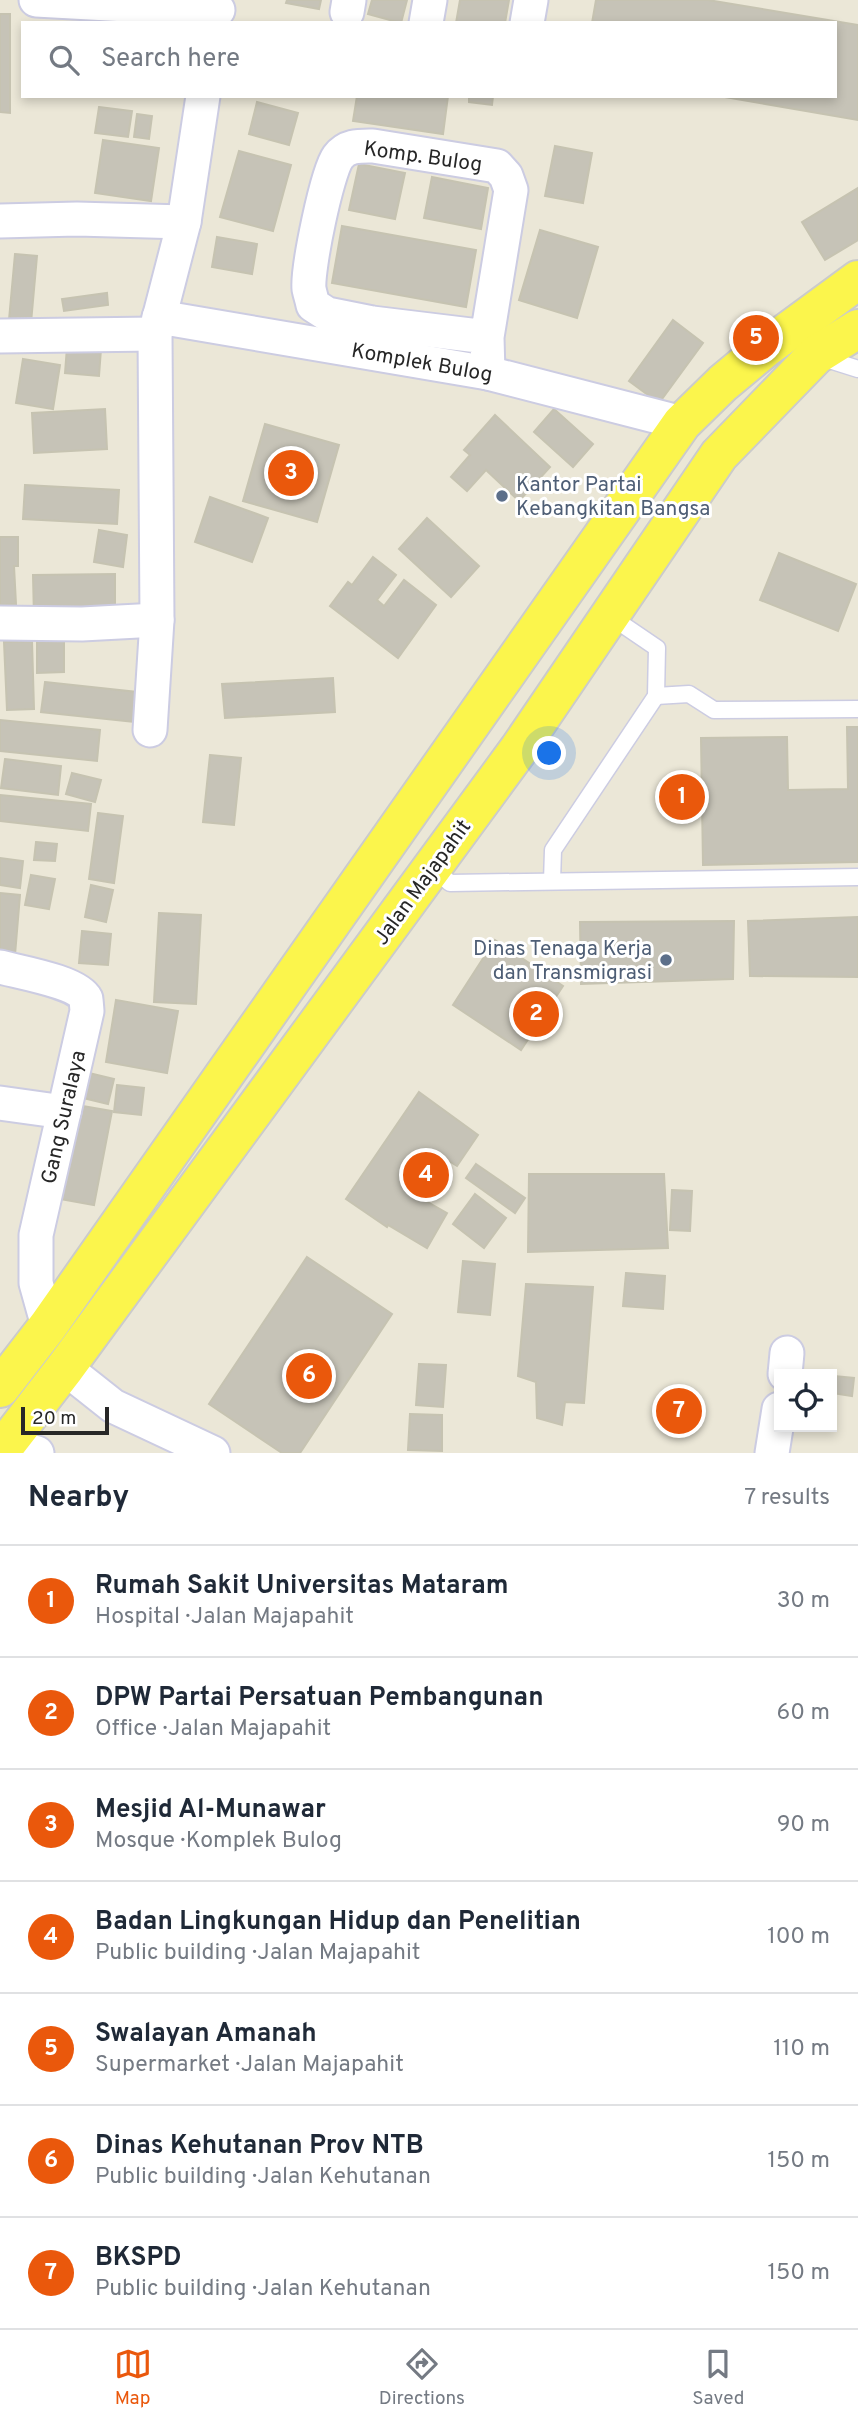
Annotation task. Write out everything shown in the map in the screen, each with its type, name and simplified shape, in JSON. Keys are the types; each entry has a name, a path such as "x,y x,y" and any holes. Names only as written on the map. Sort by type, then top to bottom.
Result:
{"main road":[{"path":"0,1388 48,1326 682,423 723,383 764,349 858,280"},
{"name":"Jalan Majapahit","path":"14,1450 65,1368 519,749 719,455 816,355 858,329"},
{"path":"573,580 611,615"}],"street":[{"path":"36,0 218,11"},
{"path":"426,21 430,0"},
{"path":"527,21 531,0"},
{"path":"150,730 157,620 157,325 184,222 203,98"},
{"name":"Komp. Bulog","path":"487,337 372,323 327,314 313,305 309,288 312,261 330,176 338,157 347,149 373,146 497,166 506,176 511,190 487,337 488,373"},
{"path":"0,221 77,219 184,222"},
{"name":"Komplek Bulog","path":"0,336 157,325 488,373 682,423"},
{"path":"0,623 82,624 157,620"},
{"name":"Gang Suralaya","path":"0,967 63,984 76,989 86,999 87,1011 36,1235 36,1283 48,1326"},
{"path":"0,1103 64,1112"},
{"path":"65,1368 113,1406 213,1453"},
{"path":"772,1453 775,1432"}],"lane":[{"path":"816,355 858,369"},
{"path":"552,881 553,850 656,696 657,648 611,615"},
{"path":"656,696 689,694 714,710 858,709"},
{"path":"432,867 450,883 858,877"}],"building":[{"path":"287,0 321,0 319,9 286,3"},
{"path":"372,0 407,0 402,21 368,14"},
{"path":"460,0 509,0 505,21 456,21"},
{"path":"596,0 708,0 834,21 592,21"},
{"path":"0,14 10,14 10,113 0,112"},
{"path":"837,22 858,25 858,120 731,98 837,98"},
{"path":"357,98 448,98 443,134 353,121"},
{"path":"469,98 493,98 492,105 469,102"},
{"path":"257,102 298,113 289,145 249,134"},
{"path":"99,107 132,111 128,137 95,133"},
{"path":"137,114 152,116 149,139 134,137"},
{"path":"103,140 159,148 151,201 95,193"},
{"path":"555,146 592,153 583,203 545,196"},
{"path":"239,151 291,165 273,231 220,217"},
{"path":"359,164 405,173 395,219 349,210"},
{"path":"432,177 488,188 481,229 424,218"},
{"path":"858,188 858,240 825,260 802,222"},
{"path":"342,226 476,250 466,307 332,283"},
{"path":"540,230 598,247 577,318 519,300"},
{"path":"217,237 257,244 252,274 212,267"},
{"path":"15,254 37,256 30,334 8,331"},
{"path":"107,293 108,305 64,311 62,299"},
{"path":"673,320 703,343 659,403 629,381"},
{"path":"67,347 101,349 99,376 65,373"},
{"path":"23,359 60,365 53,409 16,403"},
{"path":"105,409 107,449 34,453 32,413"},
{"path":"554,409 593,444 573,467 534,432"},
{"path":"495,415 550,467 519,501 486,470 467,491 451,477 470,455 464,450"},
{"path":"265,424 339,445 317,522 243,501"},
{"path":"25,485 119,490 117,524 23,519"},
{"path":"210,497 268,518 252,562 195,542"},
{"path":"427,518 479,566 451,597 399,549"},
{"path":"99,530 127,535 123,567 94,562"},
{"path":"0,537 18,537 18,566 14,566 16,604 0,605"},
{"path":"779,553 856,584 838,631 760,600"},
{"path":"373,557 396,575 377,600 384,606 404,580 436,605 398,658 330,606 348,582 352,585"},
{"path":"115,574 115,617 34,618 33,575"},
{"path":"32,641 34,709 7,710 4,642"},
{"path":"37,641 64,641 64,672 37,673"},
{"path":"333,678 335,712 225,718 222,684"},
{"path":"45,682 137,692 134,722 41,712"},
{"path":"0,720 100,730 97,761 0,751"},
{"path":"847,727 858,727 858,862 703,865 701,738 787,737 788,790 848,789"},
{"path":"210,755 241,758 234,825 203,822"},
{"path":"5,759 61,766 58,795 1,788"},
{"path":"72,773 101,780 95,802 66,794"},
{"path":"0,795 91,804 88,831 0,821"},
{"path":"98,813 123,816 114,883 89,879"},
{"path":"36,842 57,844 55,861 34,860"},
{"path":"0,858 23,861 20,888 0,885"},
{"path":"31,875 55,879 49,909 25,905"},
{"path":"91,885 113,890 106,922 85,917"},
{"path":"0,893 20,895 15,955 0,954"},
{"path":"159,913 201,915 196,1004 154,1002"},
{"path":"858,917 858,977 750,976 748,921"},
{"path":"734,921 733,979 581,984 580,922"},
{"path":"82,931 111,934 108,965 79,963"},
{"path":"495,940 563,986 521,1050 453,1005"},
{"path":"116,1000 178,1011 167,1073 106,1062"},
{"path":"89,1073 114,1079 108,1104 83,1098"},
{"path":"117,1085 144,1088 141,1115 114,1112"},
{"path":"419,1092 478,1135 457,1166 436,1153 410,1192 447,1213 427,1248 388,1225 387,1227 346,1199"},
{"path":"77,1105 112,1111 94,1205 60,1199"},
{"path":"476,1164 525,1198 515,1213 466,1178"},
{"path":"529,1174 664,1174 668,1248 528,1252"},
{"path":"672,1190 692,1191 690,1231 670,1230"},
{"path":"475,1194 506,1218 484,1248 453,1224"},
{"path":"307,1257 392,1314 300,1453 282,1453 209,1404"},
{"path":"463,1261 495,1264 490,1315 458,1312"},
{"path":"626,1273 665,1276 663,1309 623,1306"},
{"path":"526,1284 593,1287 584,1403 565,1402 562,1425 537,1418 536,1382 518,1376"},
{"path":"419,1364 446,1365 443,1407 416,1405"},
{"path":"837,1376 854,1378 852,1396 837,1394"},
{"path":"410,1414 442,1415 442,1451 408,1450"}],"place":[{"name":"Swalayan Amanah","path":"756,338"},
{"name":"Mesjid Al-Munawar","path":"291,473"},
{"name":"Kantor Partai Kebangkitan Bangsa","path":"502,496"},
{"name":"Rumah Sakit Universitas Mataram","path":"682,797"},
{"name":"Dinas Tenaga Kerja dan Transmigrasi","path":"666,960"},
{"name":"DPW Partai Persatuan Pembangunan","path":"536,1014"},
{"name":"Badan Lingkungan Hidup dan Penelitian","path":"426,1175"},
{"name":"Dinas Kehutanan Prov NTB","path":"309,1376"},
{"name":"BKSPD","path":"679,1411"}]}
